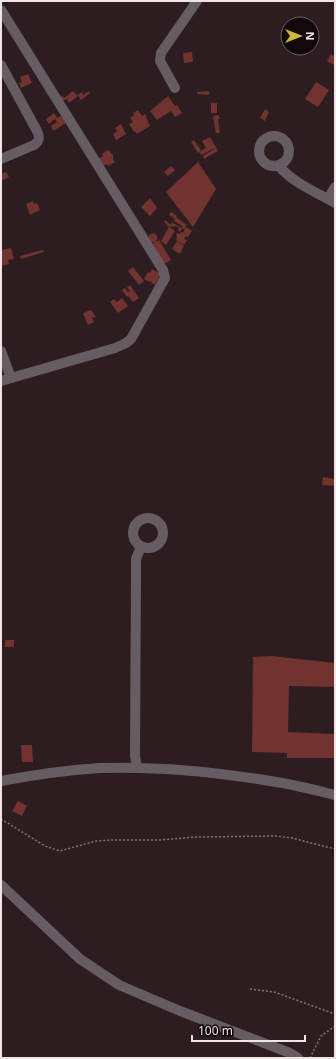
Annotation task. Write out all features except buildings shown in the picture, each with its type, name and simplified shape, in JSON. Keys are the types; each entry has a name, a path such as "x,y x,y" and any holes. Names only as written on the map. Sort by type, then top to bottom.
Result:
{"street":[{"path":"175,88 160,61 161,53 197,1"},
{"path":"1,10 163,270 165,278 131,339 126,343 115,348 1,381"},
{"path":"1,65 37,131 39,139 38,143 1,159"},
{"path":"279,166 284,172 295,180 332,201 335,187"},
{"path":"1,351 11,378"},
{"path":"137,768 135,756 136,559 141,547"},
{"path":"1,782 68,771 99,768 137,768 218,774 276,782 335,795"},
{"path":"1,885 80,959 119,985 290,1053 298,1058"}],"path":[{"path":"1,819 44,846 60,851 96,841 160,840 196,837 276,836 292,838 335,850"},
{"path":"250,989 274,992 335,1014"},
{"path":"310,1058 321,1036 335,1026"}]}
